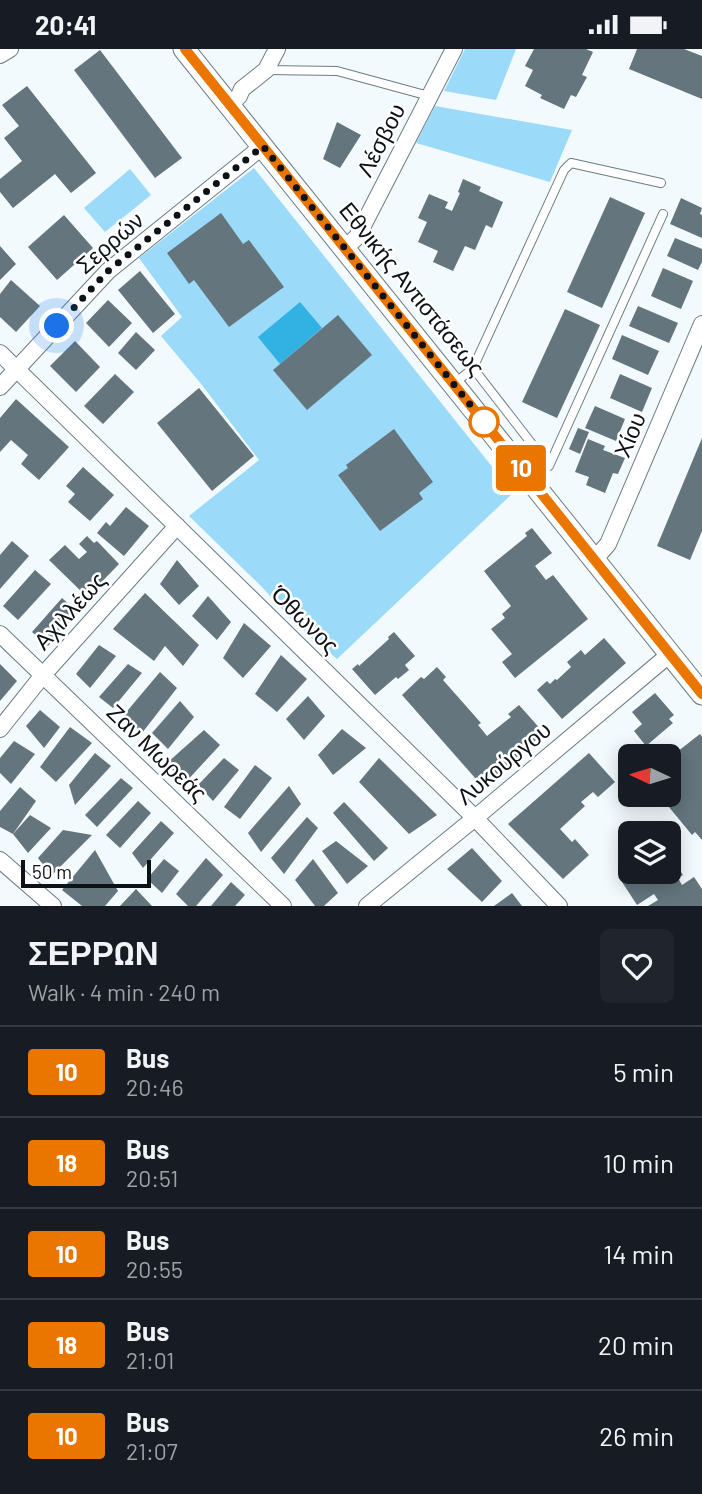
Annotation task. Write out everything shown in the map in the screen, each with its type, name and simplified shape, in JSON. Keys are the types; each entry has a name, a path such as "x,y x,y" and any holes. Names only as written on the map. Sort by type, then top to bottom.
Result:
{"main road":[{"name":"Εθνικής Αντιστάσεως","path":"184,49 234,100 263,146 454,384 541,473 594,560 702,694"}],"street":[{"path":"0,55 9,49"},
{"path":"234,100 242,89 262,74 276,49"},
{"name":"Λέσβου","path":"345,248 357,237 454,49"},
{"name":"Σερρών","path":"0,387 108,271 263,146"},
{"name":"Χίου","path":"594,560 608,544 702,324"},
{"name":"Όθωνος","path":"0,352 475,818 559,906"},
{"name":"Αχιλλέως","path":"0,729 43,675 177,526"},
{"name":"Ζαν Μωρεάς","path":"0,634 283,906"},
{"name":"Λυκούργου","path":"366,906 670,654"},
{"path":"0,860 52,906"}],"lane":[{"path":"262,74 337,71 429,96"},
{"path":"454,384 473,368 564,170 571,163 661,183"},
{"path":"541,473 663,214"},
{"path":"473,368 541,473"}],"shaded area":[{"path":"465,49 516,49 496,100 444,91"},
{"path":"435,106 572,130 550,182 416,143"},
{"path":"254,168 513,493 337,659 295,623 189,516 259,460 161,336 182,317 139,258"},
{"path":"130,169 151,195 105,232 84,208"},
{"path":"300,302 322,328 280,364 258,337"}],"building":[{"path":"534,49 586,49 593,52 582,75 587,77 576,97 571,95 564,109 540,98 542,95 525,86 533,70 525,66"},
{"path":"637,49 684,49 702,56 702,99 629,69"},
{"path":"100,50 182,158 155,178 74,70"},
{"path":"27,86 96,173 71,193 55,174 13,208 0,192 0,179 22,161 4,138 19,126 2,105"},
{"path":"337,122 361,135 340,168 323,159"},
{"path":"463,179 481,187 479,191 503,202 492,228 486,225 475,250 465,246 453,271 433,262 438,251 418,242 427,222 418,218 429,194 448,202 445,208 452,211"},
{"path":"610,197 645,213 602,308 567,292"},
{"path":"681,198 702,208 702,238 670,224"},
{"path":"221,213 243,244 249,240 284,287 229,327 194,280 189,284 167,253"},
{"path":"64,215 93,248 57,280 28,247"},
{"path":"675,238 702,249 702,262 698,270 667,256"},
{"path":"0,246 16,264 0,280"},
{"path":"663,268 693,281 681,309 651,296"},
{"path":"140,271 175,314 153,333 118,290"},
{"path":"11,280 40,306 16,332 0,317 0,294"},
{"path":"108,300 132,323 109,347 86,323"},
{"path":"638,306 678,323 669,343 629,326"},
{"path":"565,309 600,325 557,418 522,402"},
{"path":"338,315 372,355 307,410 273,370"},
{"path":"136,332 155,350 136,370 118,353"},
{"path":"622,335 659,351 648,375 612,359"},
{"path":"75,341 100,367 76,392 50,366"},
{"path":"115,374 134,392 103,424 84,406"},
{"path":"620,374 652,388 642,412 610,398"},
{"path":"199,388 254,456 212,491 157,423"},
{"path":"16,399 69,447 39,480 21,464 28,455 11,440 0,452 0,418"},
{"path":"595,406 625,419 616,441 585,428"},
{"path":"578,428 589,432 580,454 569,449"},
{"path":"394,429 433,482 419,493 423,499 380,531 338,475 348,468 346,465"},
{"path":"702,438 702,531 690,560 657,546"},
{"path":"588,439 605,446 603,450 625,458 618,474 613,473 605,493 586,485 589,477 575,472"},
{"path":"83,467 114,495 90,521 68,502 75,494 66,486"},
{"path":"126,507 149,526 124,556 97,533 106,522 110,526"},
{"path":"532,528 552,553 535,566 546,580 553,575 588,619 515,678 502,662 512,654 491,629 505,618 502,614 511,606 484,571 527,536 525,533"},
{"path":"87,536 94,543 97,541 119,564 87,597 49,560 65,545 79,559 87,552 79,544"},
{"path":"12,541 29,556 0,589 0,555"},
{"path":"177,560 199,586 179,605 160,584"},
{"path":"35,570 51,584 18,620 3,606"},
{"path":"145,593 199,645 183,666 165,646 154,661 113,629"},
{"path":"208,596 231,622 217,640 192,616"},
{"path":"62,598 78,612 48,646 32,632"},
{"path":"244,623 271,646 243,678 223,658"},
{"path":"394,632 415,656 405,665 409,670 375,695 352,669 358,664 359,666"},
{"path":"604,638 626,663 562,719 537,690 547,681 550,684 557,680 571,667 567,662 581,650 585,655"},
{"path":"99,645 116,656 90,688 76,674"},
{"path":"281,655 307,679 277,712 255,694"},
{"path":"0,664 17,681 0,701"},
{"path":"128,664 142,673 113,708 99,697"},
{"path":"437,667 446,677 443,680 481,723 478,725 487,736 511,717 508,714 519,705 544,733 483,787 402,695 421,677 424,679"},
{"path":"160,672 177,688 142,733 123,716"},
{"path":"655,693 674,715 669,719 673,723 648,744 644,744 634,731 642,724 632,712"},
{"path":"308,696 325,716 304,740 286,719"},
{"path":"180,701 194,717 168,749 152,733"},
{"path":"40,710 60,727 44,748 26,726"},
{"path":"70,727 92,743 56,782 40,767"},
{"path":"342,729 366,748 333,775 318,755"},
{"path":"204,730 220,745 184,784 167,763"},
{"path":"700,734 702,840 695,832 692,835 669,807 681,807 681,749"},
{"path":"14,741 35,754 11,784 0,773 0,758"},
{"path":"95,753 111,766 75,805 69,785"},
{"path":"589,753 615,782 598,797 593,792 581,802 585,806 560,829 572,842 575,839 589,855 563,879 508,824"},
{"path":"224,758 239,770 213,801 198,785"},
{"path":"379,758 437,815 409,834 359,782"},
{"path":"255,765 272,778 240,819 224,807"},
{"path":"121,778 133,788 97,827 85,815"},
{"path":"289,786 301,804 261,852 248,833"},
{"path":"20,787 36,801 13,834 0,827 0,811"},
{"path":"138,801 151,813 120,848 106,835"},
{"path":"344,802 388,848 374,861 333,813"},
{"path":"30,815 51,828 28,853 13,834"},
{"path":"307,817 318,828 284,874 271,858"},
{"path":"161,821 174,833 143,868 132,853"},
{"path":"63,830 92,835 51,876 38,858"},
{"path":"336,841 368,866 347,884 322,851"},
{"path":"472,848 502,881 482,902 447,869"},
{"path":"95,850 118,891 105,906 82,906 62,890"},
{"path":"206,858 223,875 196,906 188,906 176,894"},
{"path":"164,859 179,871 162,893 147,879"},
{"path":"313,859 338,893 324,906 315,906 295,880"},
{"path":"694,877 702,889 702,906 648,906 658,900 654,894 637,905 623,884 682,885"},
{"path":"231,882 245,895 235,906 211,906"},
{"path":"136,889 152,906 120,906"},
{"path":"512,893 522,906 494,906"}],"bus line":[{"name":"10","path":"185,49 702,694"}],"route":[{"path":"57,326 108,271 263,146 484,422"}]}
